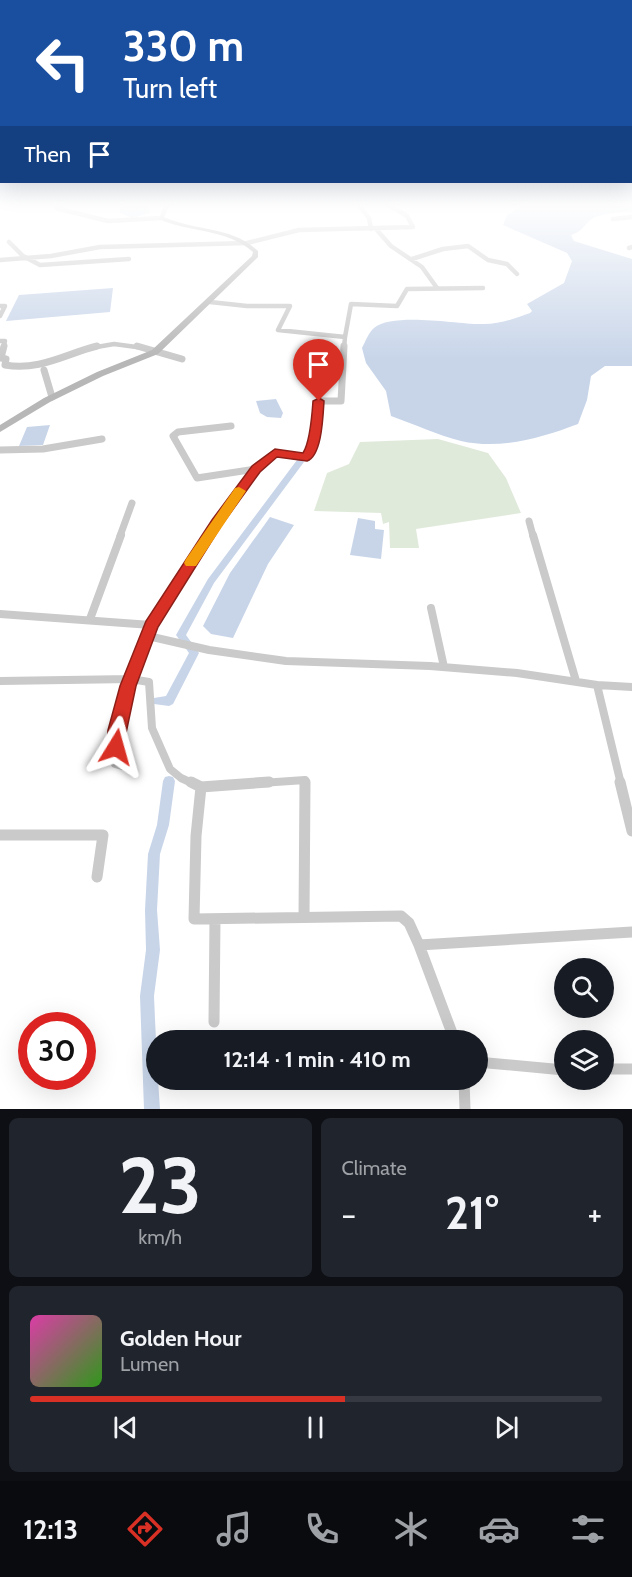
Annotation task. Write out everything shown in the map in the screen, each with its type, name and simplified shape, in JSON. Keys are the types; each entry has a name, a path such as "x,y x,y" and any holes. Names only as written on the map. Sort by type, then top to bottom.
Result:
{"street":[{"path":"0,260 44,256"},
{"path":"0,429 52,397 100,374 155,352 210,302 255,256"},
{"path":"407,256 437,288"},
{"path":"412,259 422,256"},
{"path":"483,256 489,260 507,264 517,274"},
{"path":"27,257 33,264 40,265 129,259"},
{"path":"123,766 115,764 117,730 130,679 152,625 216,523 256,469 275,453 307,458 314,445 313,434 319,401 341,401 345,337 351,304 397,306 407,289 483,288"},
{"path":"210,302 247,306 290,306 278,330 345,337"},
{"path":"0,306 5,306 0,316"},
{"path":"0,341 5,341 1,358 6,358 5,365 12,367 40,366 104,345 124,344 182,359"},
{"path":"44,370 52,397"},
{"path":"231,426 178,432 173,436 197,478 256,469"},
{"path":"0,450 43,449 102,440"},
{"path":"90,619 132,503"},
{"path":"530,520 576,681"},
{"path":"431,608 444,667"},
{"path":"0,614 152,625"},
{"path":"148,636 209,650 286,661 444,667 632,687"},
{"path":"0,681 130,679 149,682 152,729 170,769 181,778 201,787 305,780 304,917"},
{"path":"597,685 632,831"},
{"path":"201,787 196,836 194,919 401,916 410,923 451,1030"},
{"path":"0,835 103,835 96,877"},
{"path":"213,1022 215,919"},
{"path":"419,945 632,932"},
{"path":"488,1063 554,1069"},
{"path":"614,1069 632,1069"},
{"path":"464,1090 465,1109"}],"green space":[{"path":"438,439 488,453 506,478 521,513 416,529 419,548 390,548 389,522 383,524 381,513 314,511 327,473 349,464 360,442"}],"water":[{"path":"569,256 622,256 632,259 632,366 605,366 591,376 587,400 578,424 520,441 491,444 461,441 391,416 386,391 366,363 362,348 374,328 383,323 410,320 493,324 530,313 532,311 527,304 564,283 572,261"},
{"path":"113,288 110,312 6,321 19,295"},
{"path":"276,399 283,413 281,418 267,417 260,413 256,401"},
{"path":"50,425 43,445 19,446 27,427"},
{"path":"270,517 294,525 268,564 233,638 211,634 203,626 230,573"},
{"path":"358,518 375,521 375,529 384,530 381,559 350,555"}],"waterway":[{"path":"158,701 169,701 194,653 181,635 211,581 300,462"},
{"path":"152,1109 147,996 153,950 151,910 154,854 163,825 169,781"}],"slow traffic":[{"path":"191,563 239,491"}],"route":[{"path":"116,747 117,730 128,686 152,625 216,523 256,469 275,453 307,458 314,445 313,434 319,401"}]}
